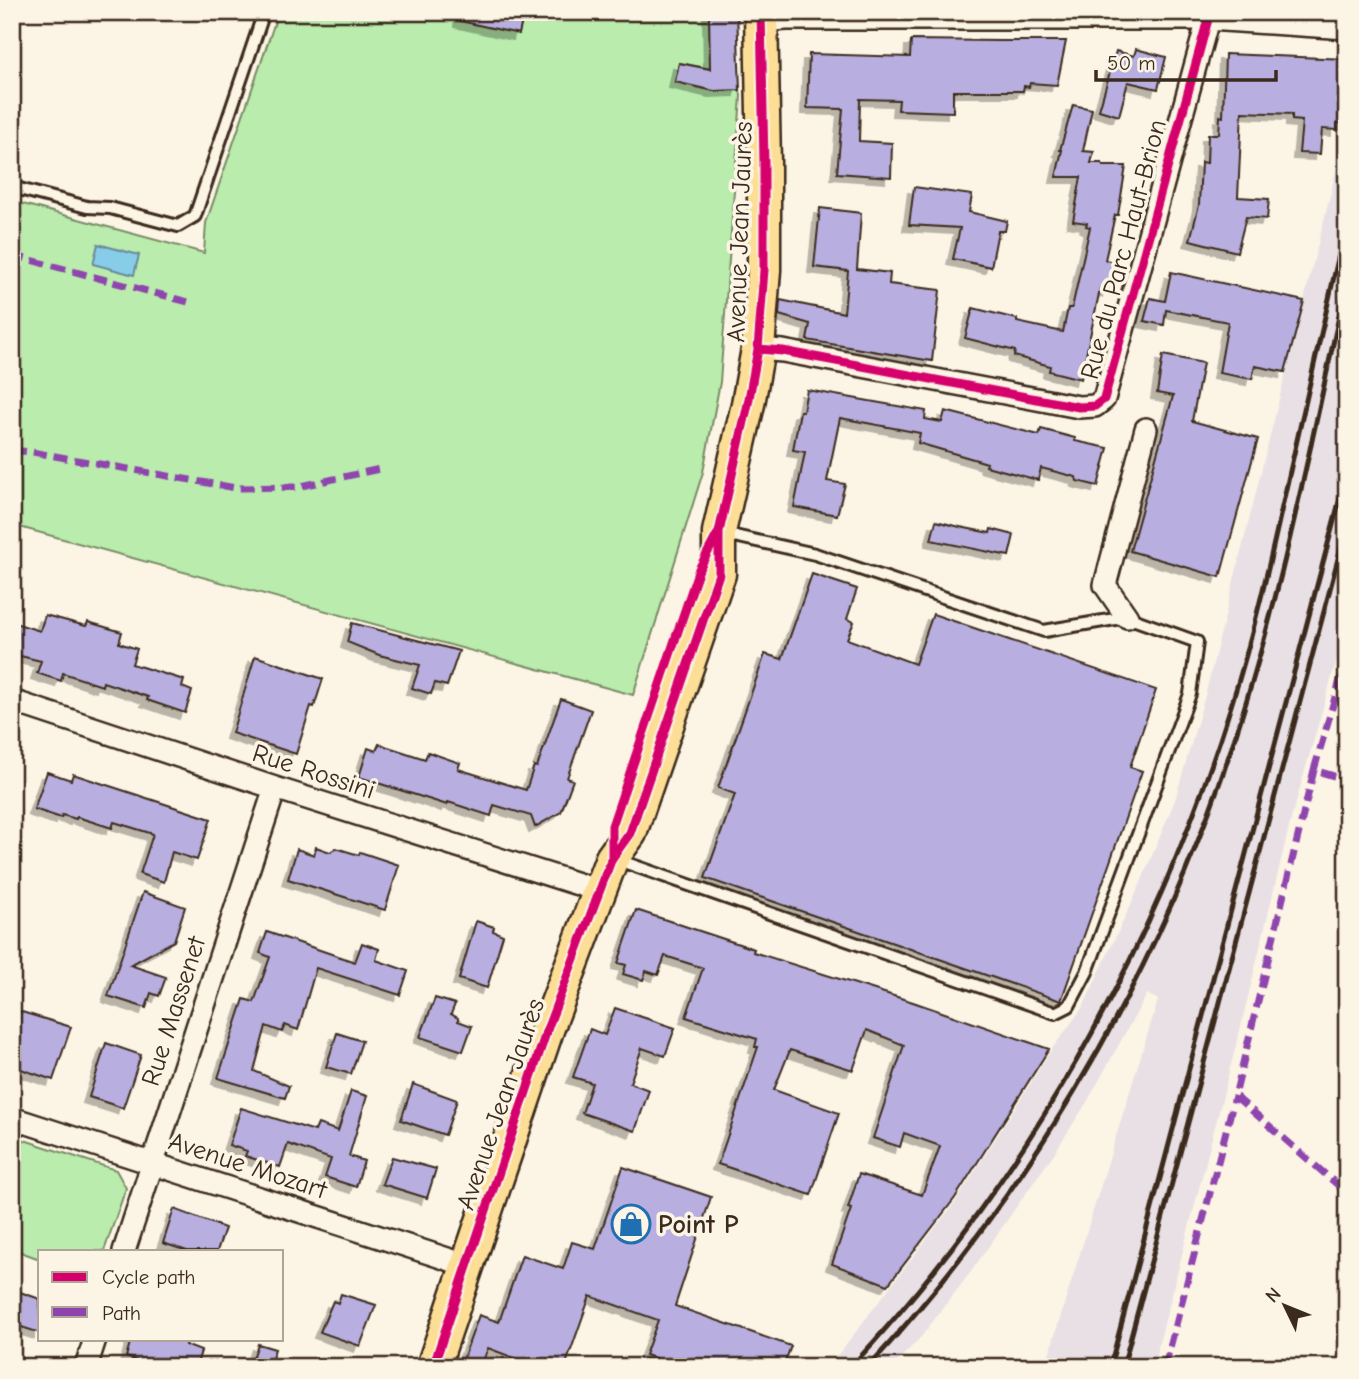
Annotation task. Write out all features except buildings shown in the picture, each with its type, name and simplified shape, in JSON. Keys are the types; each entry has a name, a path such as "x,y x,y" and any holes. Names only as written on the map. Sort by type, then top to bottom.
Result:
{"main road":[{"name":"Avenue Jean Jaurès","path":"433,1367 548,1027 612,858 612,826 699,569 719,532 758,349 764,270 761,17"}],"street":[{"path":"761,17 1209,16 1347,28"},
{"name":"Rue du Parc Haut-Brion","path":"758,349 783,351 1079,407 1095,406 1104,399 1209,16"},
{"path":"1127,617 1105,585 1146,429"},
{"name":"Rue Rossini","path":"12,701 600,891"},
{"name":"Rue Massenet","path":"124,1250 275,788"},
{"name":"Avenue Mozart","path":"12,1118 466,1265"},
{"path":"86,1367 95,1340"}],"lane":[{"path":"12,187 87,207 110,208 178,226 195,216 264,12"},
{"path":"612,858 1055,1013 1069,1006 1087,972 1190,694 1198,642 1127,617 1044,631 815,554 719,532"}],"shaded area":[{"path":"1347,128 1347,624 1290,823 1153,1367 1045,1367 1158,1000 1147,994 1087,1102 1055,1152 970,1273 921,1337 892,1367 826,1367 956,1201 1052,1049 1083,1007 1139,887 1175,800 1206,692"}],"green space":[{"path":"445,12 519,33 524,12 709,12 711,69 680,63 675,81 714,91 740,90 741,96 720,382 703,472 633,695 12,525 12,201 204,253 206,223 278,13"},
{"path":"12,1136 116,1170 126,1188 104,1250 38,1250 38,1258 12,1249"}],"water":[{"path":"98,244 139,255 134,275 93,264"}],"railway":[{"path":"851,1367 914,1295 973,1219 1028,1141 1077,1059 1122,975 1163,889 1199,800 1247,652 1269,567 1347,219"},
{"path":"868,1367 925,1302 1028,1164 1117,1016 1156,939 1221,779 1260,656 1292,531 1347,280"},
{"path":"1110,1367 1347,472"},
{"path":"1123,1367 1347,525"}],"marked path":[{"path":"12,255 192,303"},
{"path":"12,450 236,488 297,487 384,468"},
{"path":"1347,656 1314,770 1347,780"},
{"path":"1314,770 1235,1096 1347,1193"},
{"path":"1165,1367 1235,1096"}],"cycle path":[{"path":"433,1367 548,1027 612,858 630,833 719,574 719,532 758,349 764,270 761,12"},
{"path":"758,349 783,351 1079,407 1095,406 1104,399 1210,12"},
{"path":"612,858 612,826 699,569 717,535"}],"place":[{"name":"Point P","path":"631,1224"}]}
